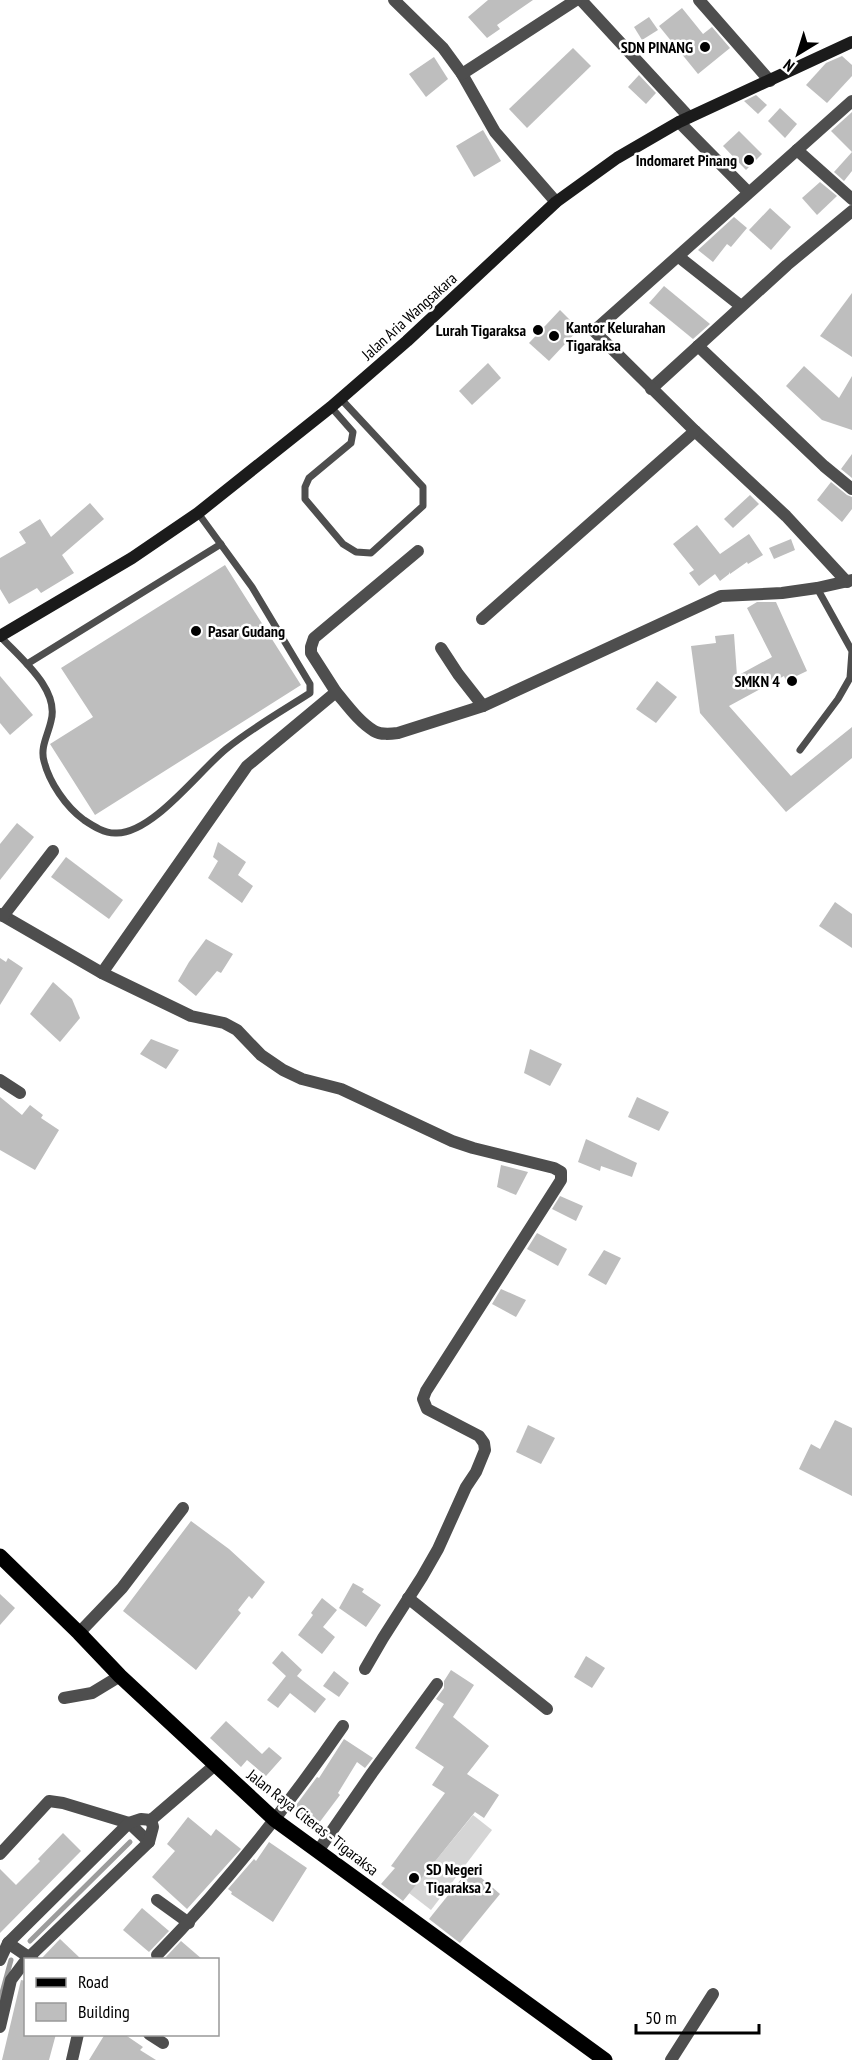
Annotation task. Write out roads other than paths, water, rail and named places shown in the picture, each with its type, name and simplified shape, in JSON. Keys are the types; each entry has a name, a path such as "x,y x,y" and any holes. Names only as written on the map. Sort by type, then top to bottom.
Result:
{"main road":[{"name":"Jalan Raya Citeras - Tigaraksa","path":"0,1556 80,1633 120,1676 276,1820 605,2060"}],"street":[{"path":"394,0 443,48 462,74 495,132 556,202"},
{"path":"462,74 576,0"},
{"path":"581,0 748,192"},
{"path":"699,0 770,81"},
{"name":"Jalan Aria Wangsakara","path":"0,636 132,558 198,513 336,403 407,341 556,202 618,158 684,120 852,42"},
{"path":"849,581 786,516 694,431 594,331 852,101"},
{"path":"798,150 852,199"},
{"path":"651,389 787,265 852,211"},
{"path":"679,257 741,306"},
{"path":"698,346 824,466 852,489"},
{"path":"482,619 694,431"},
{"path":"418,551 314,638 310,647 311,654 350,709 375,731 386,734 398,733 483,706 714,598 817,588 849,581"},
{"path":"441,648 483,706"},
{"path":"102,973 247,766 336,692"},
{"path":"53,851 1,915 102,973 191,1016 224,1023 237,1030 261,1054 283,1070 302,1079 341,1089 452,1141 554,1168 561,1172 561,1180 426,1391 423,1399 427,1409 478,1436 484,1443 485,1450 476,1472 453,1512 438,1549 365,1669"},
{"path":"0,1080 20,1093"},
{"path":"80,1633 122,1588 183,1508"},
{"path":"408,1598 547,1709"},
{"path":"64,1698 92,1693 120,1676"},
{"path":"318,1851 437,1684"},
{"path":"157,1955 189,1923 276,1820 343,1726"},
{"path":"0,1958 8,1943 129,1823 141,1819 151,1820 215,1765"},
{"path":"0,1854 49,1801 129,1823 149,1842"},
{"path":"29,1958 149,1842 153,1827 151,1820"},
{"path":"157,1900 189,1923"},
{"path":"8,1943 27,1958"},
{"path":"0,2027 11,1980 24,1964"},
{"path":"671,2060 713,1994"},
{"path":"72,2060 78,2036"},
{"path":"152,2036 163,2043"}],"lane":[{"path":"336,403 423,487 423,506 371,553 356,552 343,544 305,499 304,487 309,478 351,443 353,432 336,403"},
{"path":"0,636 47,689 54,706 42,756 47,774 78,816 95,828 116,834 131,831 146,823 181,794 228,747 310,693 310,684 258,596 198,513"},
{"path":"27,664 221,544"},
{"path":"800,750 838,699 850,678 852,651 817,588"}],"waterway":[{"path":"30,1941 130,1842"},
{"path":"0,2000 11,1960"}],"place":[{"name":"SDN PINANG","path":"705,47"},
{"name":"Indomaret Pinang","path":"749,160"},
{"name":"Lurah Tigaraksa","path":"538,330"},
{"name":"Kantor Kelurahan Tigaraksa","path":"554,336"},
{"name":"Pasar Gudang","path":"196,631"},
{"name":"SMKN 4","path":"792,681"},
{"name":"SD Negeri Tigaraksa 2","path":"414,1878"}]}
